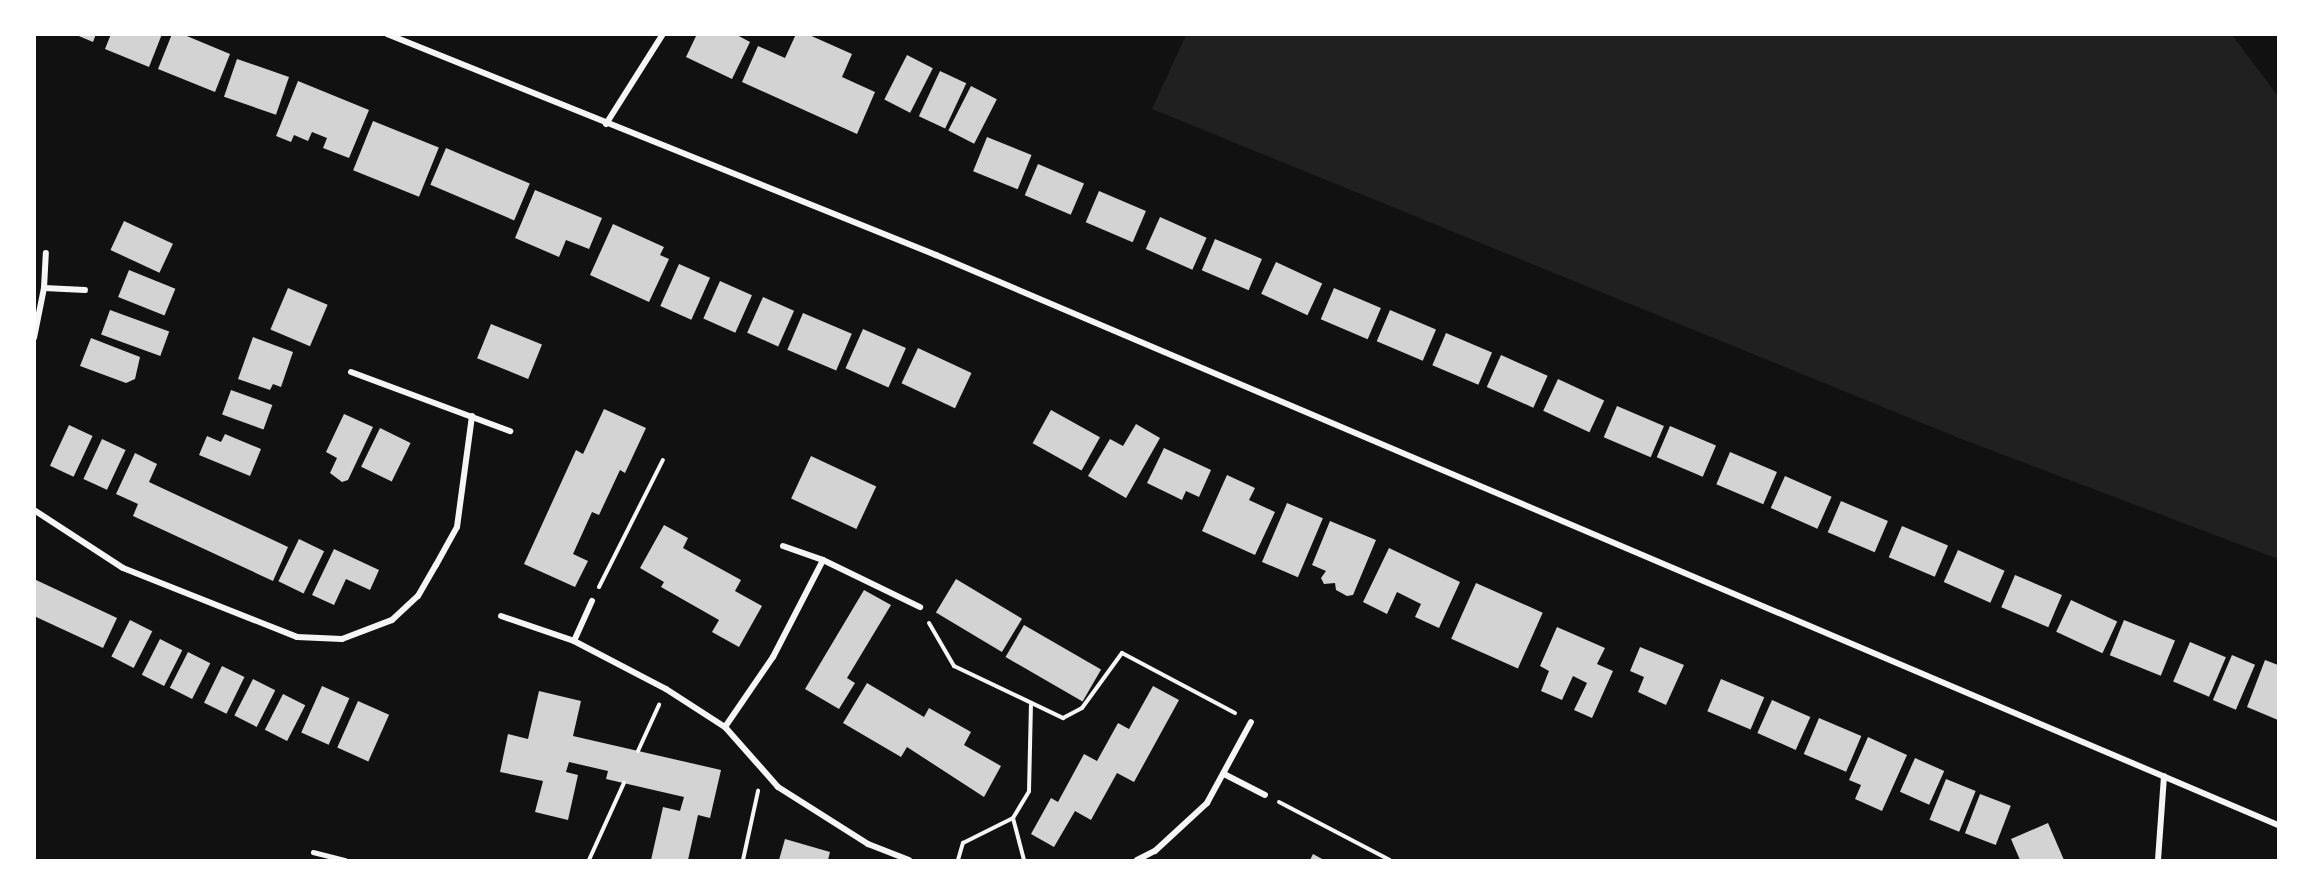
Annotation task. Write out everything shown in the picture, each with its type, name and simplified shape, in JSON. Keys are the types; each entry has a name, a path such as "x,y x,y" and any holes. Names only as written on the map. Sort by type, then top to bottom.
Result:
{"street":[{"path":"387,34 936,255 2278,825"},
{"path":"606,124 663,34"},
{"path":"34,339 44,288 46,253"},
{"path":"44,288 85,290"},
{"path":"351,372 510,431"},
{"path":"34,510 123,568 297,637 342,639 392,620 418,596 457,527 472,416"},
{"path":"783,546 823,560 920,607"},
{"path":"725,727 773,657 823,560"},
{"path":"574,641 592,601"},
{"path":"501,615 574,641 666,689 725,727 762,773 778,787 868,844 909,861"},
{"path":"1137,861 1155,851 1189,823 1207,803 1251,722"},
{"path":"1224,774 1265,795"},
{"path":"2158,861 2164,776"}],"lane":[{"path":"313,852 345,861"}],"path":[{"path":"592,601 663,460"},
{"path":"920,607 954,666 1031,705 1063,718 1082,708 1122,653 1251,722"},
{"path":"638,751 666,689"},
{"path":"958,861 963,843 1013,818 1029,791 1031,705"},
{"path":"743,861 762,773"},
{"path":"589,861 624,783"},
{"path":"1265,795 1390,861"},
{"path":"1013,818 1024,861"}],"shaded area":[{"path":"1186,35 2232,35 2278,96 2278,559 1959,438 1152,109"}],"building":[{"path":"74,34 96,34 93,42"},
{"path":"111,34 162,34 149,67 105,49"},
{"path":"172,34 182,34 230,54 215,92 158,69"},
{"path":"697,34 735,34 750,42 732,79 686,57"},
{"path":"796,34 807,34 852,54 842,77 875,92 857,134 742,82 758,46 785,58"},
{"path":"907,55 933,68 910,113 884,100"},
{"path":"237,59 289,77 276,115 224,97"},
{"path":"940,71 966,83 945,129 919,116"},
{"path":"298,81 369,110 349,158 323,148 327,138 312,132 308,141 294,135 291,142 276,136"},
{"path":"971,86 997,99 974,144 948,131"},
{"path":"373,121 439,148 419,197 353,170"},
{"path":"987,137 1032,155 1018,189 973,171"},
{"path":"446,148 530,184 514,220 430,185"},
{"path":"1038,164 1084,184 1071,215 1025,195"},
{"path":"535,190 602,218 589,249 566,240 559,257 515,238"},
{"path":"1099,191 1146,211 1133,242 1086,222"},
{"path":"1160,217 1207,238 1192,270 1146,249"},
{"path":"124,221 173,244 159,273 110,250"},
{"path":"613,224 664,247 660,255 669,259 649,302 590,275"},
{"path":"1215,239 1262,259 1249,290 1202,270"},
{"path":"1276,262 1322,284 1307,315 1261,294"},
{"path":"679,264 710,278 691,320 660,306"},
{"path":"129,270 175,289 164,316 118,297"},
{"path":"720,281 752,295 735,333 703,318"},
{"path":"288,288 328,305 310,346 270,329"},
{"path":"1334,288 1381,308 1368,339 1321,319"},
{"path":"763,297 794,311 778,346 747,333"},
{"path":"110,310 169,332 160,356 101,334"},
{"path":"1390,310 1436,330 1423,361 1377,341"},
{"path":"803,313 852,334 836,371 787,350"},
{"path":"491,324 542,345 528,379 477,358"},
{"path":"863,329 906,348 888,387 846,368"},
{"path":"1446,333 1492,353 1478,385 1432,365"},
{"path":"253,337 293,352 281,387 273,384 270,390 238,379"},
{"path":"91,338 140,357 135,379 126,383 80,366"},
{"path":"918,348 971,373 955,408 902,383"},
{"path":"1501,355 1548,376 1533,408 1487,387"},
{"path":"1558,379 1604,401 1589,432 1543,411"},
{"path":"231,390 272,405 263,429 222,414"},
{"path":"1617,406 1664,426 1651,457 1604,437"},
{"path":"604,409 646,428 625,473 620,470 599,515 592,512 573,554 588,561 575,587 524,564 576,450 583,454"},
{"path":"1051,410 1100,437 1082,470 1033,443"},
{"path":"344,414 373,427 348,480 342,482 330,473 337,458 326,452"},
{"path":"1136,424 1160,438 1126,498 1088,476 1110,439 1123,446"},
{"path":"69,425 93,436 74,477 50,466"},
{"path":"1670,426 1716,446 1703,477 1657,457"},
{"path":"380,428 411,443 392,482 361,467"},
{"path":"225,434 261,449 250,476 199,455 207,436 221,442"},
{"path":"102,439 126,450 107,490 83,479"},
{"path":"1164,448 1211,470 1199,497 1186,491 1182,500 1147,483"},
{"path":"1730,452 1777,472 1763,504 1716,484"},
{"path":"135,453 157,464 149,482 288,547 273,581 133,516 138,504 116,494"},
{"path":"811,456 876,486 856,529 791,499"},
{"path":"1227,475 1255,488 1249,500 1275,512 1255,555 1202,531"},
{"path":"1785,476 1832,497 1817,529 1771,508"},
{"path":"1841,501 1888,521 1875,552 1828,532"},
{"path":"1287,503 1323,518 1298,577 1262,562"},
{"path":"1330,521 1376,540 1353,595 1347,596 1336,590 1335,583 1324,584 1321,578 1326,571 1312,565"},
{"path":"664,525 688,538 683,548 741,580 735,591 762,606 739,647 712,632 719,620 661,587 664,582 640,568"},
{"path":"1902,526 1948,546 1935,577 1889,557"},
{"path":"299,539 324,551 304,594 278,581"},
{"path":"1389,548 1460,582 1439,628 1415,617 1421,604 1397,592 1387,614 1363,602"},
{"path":"334,549 379,570 370,590 346,579 334,605 312,595"},
{"path":"1958,550 2005,571 1990,603 1944,582"},
{"path":"2015,575 2062,595 2048,627 2001,607"},
{"path":"34,579 117,618 103,648 34,616"},
{"path":"956,579 1022,619 1002,652 936,612"},
{"path":"1476,583 1543,613 1518,668 1451,639"},
{"path":"864,590 891,605 847,678 855,683 839,709 805,689"},
{"path":"2071,600 2117,622 2102,653 2056,632"},
{"path":"130,620 152,631 134,668 111,657"},
{"path":"2124,620 2175,641 2161,676 2110,655"},
{"path":"1024,625 1101,670 1083,702 1006,657"},
{"path":"1557,627 1605,648 1597,664 1613,671 1592,718 1574,710 1587,683 1573,676 1562,700 1541,691 1549,671 1540,666"},
{"path":"160,639 182,650 164,686 142,675"},
{"path":"2190,642 2226,657 2209,697 2173,682"},
{"path":"1640,647 1684,665 1666,705 1638,692 1644,677 1630,671"},
{"path":"188,652 210,663 192,699 170,688"},
{"path":"2232,655 2255,665 2236,710 2213,700"},
{"path":"2265,660 2278,665 2278,720 2247,707"},
{"path":"222,666 244,677 226,714 204,703"},
{"path":"253,679 275,690 257,727 234,716"},
{"path":"1721,679 1764,697 1751,730 1707,711"},
{"path":"867,683 924,717 929,708 971,732 964,745 1001,766 984,797 907,747 901,757 843,723"},
{"path":"322,686 349,698 329,745 301,733"},
{"path":"1153,686 1179,700 1134,782 1117,773 1091,820 1075,811 1054,847 1031,834 1051,798 1058,802 1084,754 1097,761 1118,723 1129,729"},
{"path":"539,691 581,701 573,736 721,770 710,818 698,815 688,860 651,860 663,807 680,811 684,797 606,779 608,771 569,762 566,772 578,775 568,820 535,812 543,781 500,772 508,734 528,739"},
{"path":"283,694 305,705 287,741 265,730"},
{"path":"1772,700 1810,717 1796,750 1757,733"},
{"path":"358,701 389,715 368,761 337,748"},
{"path":"1819,718 1861,736 1846,772 1804,754"},
{"path":"1868,737 1907,755 1882,811 1855,799 1861,785 1849,780"},
{"path":"1915,758 1944,771 1929,805 1900,792"},
{"path":"1946,779 1976,791 1959,832 1930,820"},
{"path":"1980,794 2011,806 1996,845 1965,833"},
{"path":"2048,823 2064,860 2020,860 2011,839"},
{"path":"785,839 830,852 828,860 779,860"},
{"path":"1313,854 1324,860 1310,860"}]}
